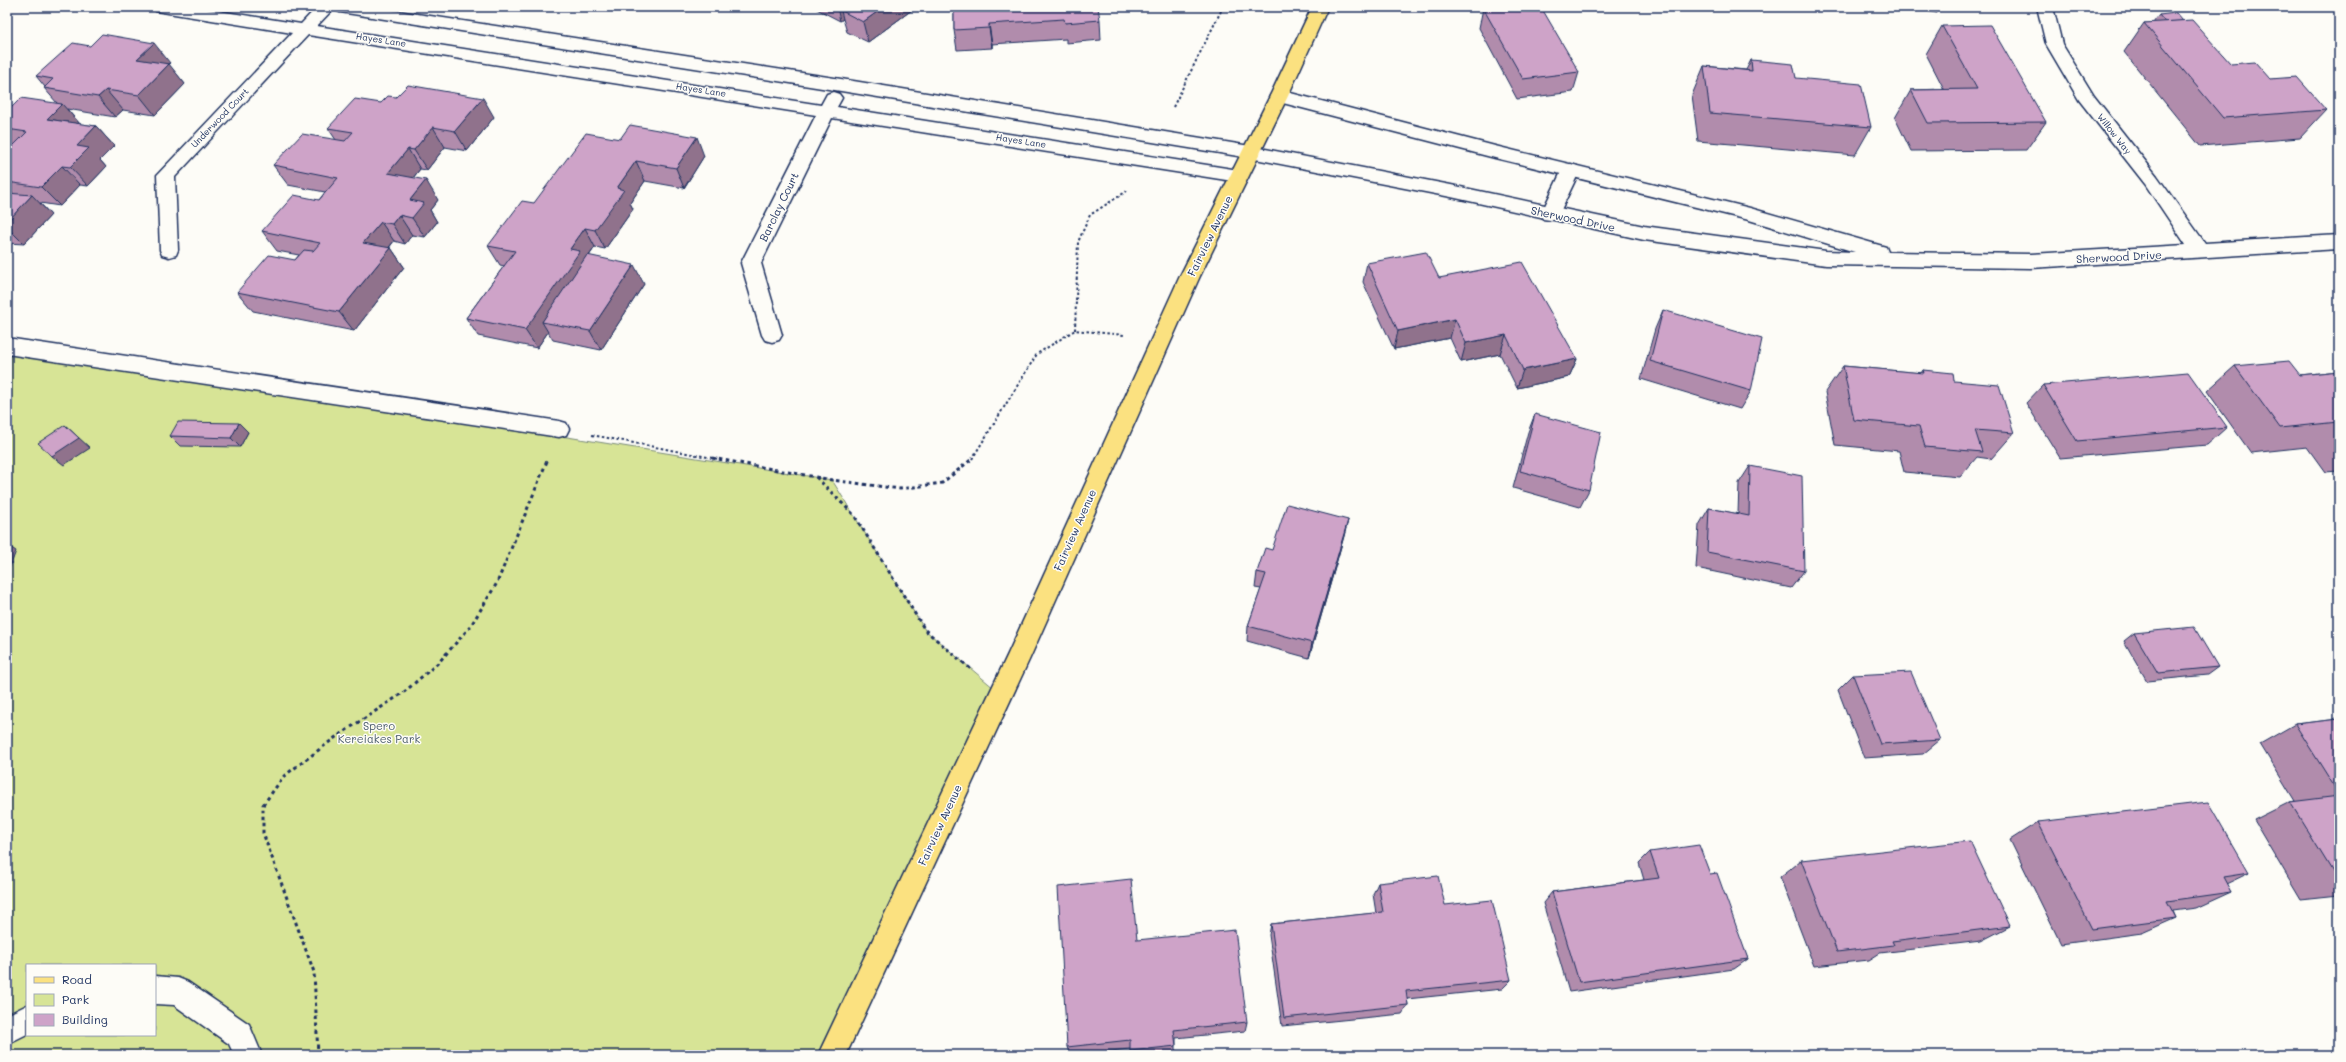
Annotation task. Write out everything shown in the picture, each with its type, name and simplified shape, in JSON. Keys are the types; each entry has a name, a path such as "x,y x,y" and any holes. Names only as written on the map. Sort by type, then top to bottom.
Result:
{"main road":[{"name":"Fairview Avenue","path":"832,1055 1001,694 1162,338 1250,152 1279,96 1320,7"}],"street":[{"name":"Hayes Lane","path":"162,7 827,110 1239,176"},
{"name":"Underwood Court","path":"169,250 166,174 326,7"},
{"path":"340,7 841,85 1250,152"},
{"name":"Willow Way","path":"2045,7 2054,44 2088,100 2151,180 2201,252"},
{"name":"Barclay Court","path":"772,335 751,264 827,110 841,85"},
{"name":"Sherwood Drive","path":"1279,96 1750,214 1899,259"},
{"name":"Sherwood Drive","path":"1250,152 1451,191 1644,234 1770,252 1826,258 2031,261 2201,252 2339,242"},
{"path":"1550,214 1571,170"},
{"path":"7,346 559,429"},
{"path":"156,990 178,992 239,1034 248,1055"},
{"path":"7,1030 26,1020"}],"path":[{"path":"318,1055 314,972 263,833 263,805 284,776 336,737 402,693 439,662 470,627 497,583 559,429 816,477 900,489 942,483 975,456 1037,354 1043,350 1075,330 1162,338"},
{"path":"816,477 854,515 925,630 1001,694"}],"green space":[{"name":"Spero Kereiakes Park","path":"7,346 832,480 925,630 1001,694 838,1055 7,1055"}],"building":[{"path":"848,7 884,7 863,22 842,11"},
{"path":"954,7 1098,7 1100,20 1065,23 1064,19 989,24 989,28 954,30"},
{"path":"1541,7 1579,72 1523,79 1483,8"},
{"path":"2176,13 2183,21 2165,22 2159,15"},
{"path":"2192,20 2231,64 2255,62 2270,79 2297,77 2326,110 2223,118 2144,23"},
{"path":"1990,25 2046,122 1928,123 1911,90 1977,89 1942,26"},
{"path":"102,34 154,43 137,59 169,64 139,95 106,90 98,97 44,88 53,79 36,76 73,43 90,46"},
{"path":"1751,60 1793,64 1796,78 1861,84 1871,127 1710,113 1704,66 1752,71"},
{"path":"408,85 483,98 455,131 433,127 414,150 408,149 388,173 426,180 410,200 424,203 412,218 399,215 392,224 381,222 363,243 391,248 339,312 237,292 269,255 295,260 304,250 313,251 320,243 262,231 294,195 319,200 338,178 273,165 302,134 345,141 353,132 328,128 355,99 381,103 388,96 396,97"},
{"path":"21,98 62,104 47,119 96,126 77,146 89,148 70,167 62,166 41,187 7,182 7,152 27,132 7,129 7,112"},
{"path":"630,125 697,137 676,168 636,161 617,188 624,190 595,230 585,228 570,249 580,251 525,330 466,318 515,251 488,246 522,201 534,203 586,133 620,139"},
{"path":"7,193 32,195 7,222"},
{"path":"1426,252 1439,278 1522,262 1577,359 1523,370 1506,335 1466,343 1455,319 1398,331 1367,263"},
{"path":"587,255 634,265 590,331 542,322"},
{"path":"1663,310 1762,339 1751,391 1650,361"},
{"path":"2289,361 2300,375 2339,371 2339,424 2338,422 2280,428 2235,366"},
{"path":"1843,366 1924,373 1923,370 1953,373 1954,381 1999,385 2014,433 1975,430 1982,452 1925,447 1919,426 1854,420"},
{"path":"2188,372 2227,427 2077,441 2043,385"},
{"path":"1535,414 1601,432 1589,490 1520,471"},
{"path":"178,422 239,423 231,438 170,436"},
{"path":"65,425 79,438 52,456 38,443"},
{"path":"1750,466 1802,476 1804,571 1707,552 1709,508 1749,516"},
{"path":"1287,504 1348,520 1312,643 1248,626 1266,574 1257,572 1265,548 1272,550"},
{"path":"2194,627 2218,667 2158,673 2134,633"},
{"path":"1911,672 1940,740 1880,744 1853,675"},
{"path":"2339,719 2339,794 2295,724"},
{"path":"2339,796 2339,882 2290,802"},
{"path":"2208,802 2249,873 2223,877 2231,892 2167,901 2176,918 2092,929 2038,822"},
{"path":"1970,841 2010,926 1892,941 1894,945 1837,952 1801,860"},
{"path":"1699,845 1710,874 1717,873 1748,959 1579,982 1552,892 1659,878 1650,852"},
{"path":"1438,876 1445,905 1492,900 1511,980 1406,991 1408,1005 1284,1018 1271,924 1383,912 1378,883"},
{"path":"1131,879 1137,940 1235,930 1247,1022 1174,1030 1176,1046 1130,1051 1130,1040 1067,1047 1058,887"}]}
